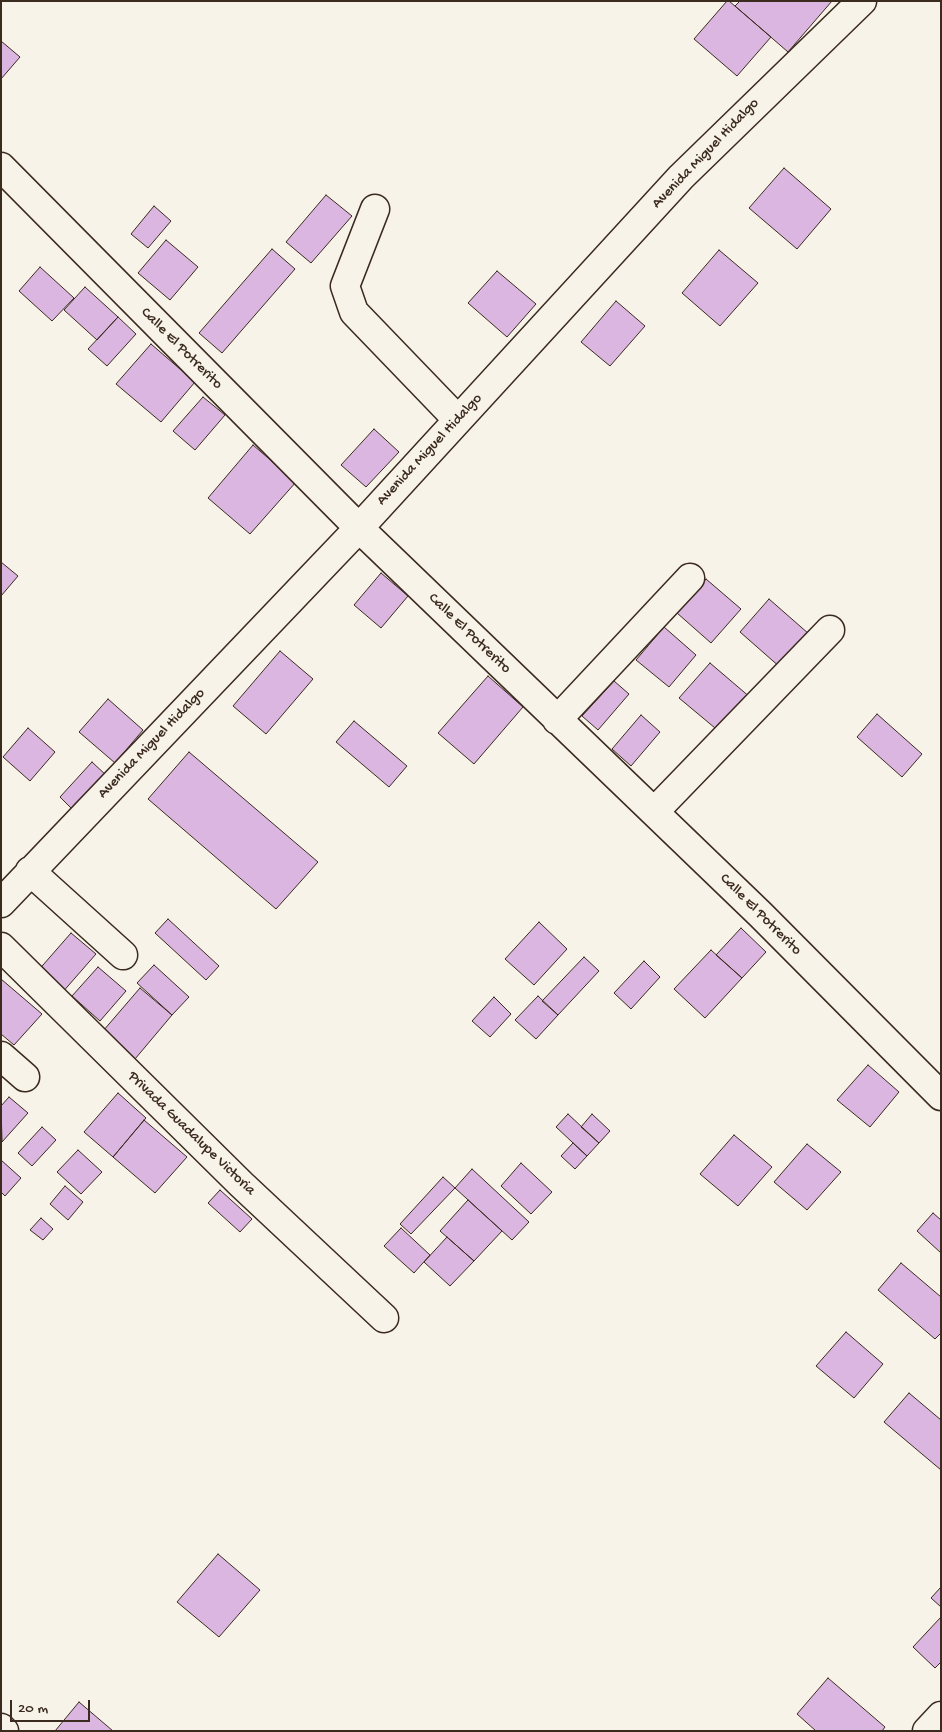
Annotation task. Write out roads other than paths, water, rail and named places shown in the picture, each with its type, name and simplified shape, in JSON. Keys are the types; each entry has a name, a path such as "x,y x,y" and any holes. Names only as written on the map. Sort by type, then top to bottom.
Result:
{"street":[{"name":"Avenida Miguel Hidalgo","path":"1,902 359,528 680,177 862,1"},
{"name":"Calle El Potrerito","path":"1,167 359,528 760,915 941,1096"},
{"path":"375,209 345,286 354,312 458,420"},
{"path":"557,720 690,578"},
{"path":"654,812 830,630"},
{"path":"30,871 123,955"},
{"name":"Privada Guadalupe Victoria","path":"1,948 241,1184 384,1318"},
{"path":"1,1056 25,1076"},
{"path":"927,1731 941,1716"},
{"path":"1,1728 4,1731"}]}
